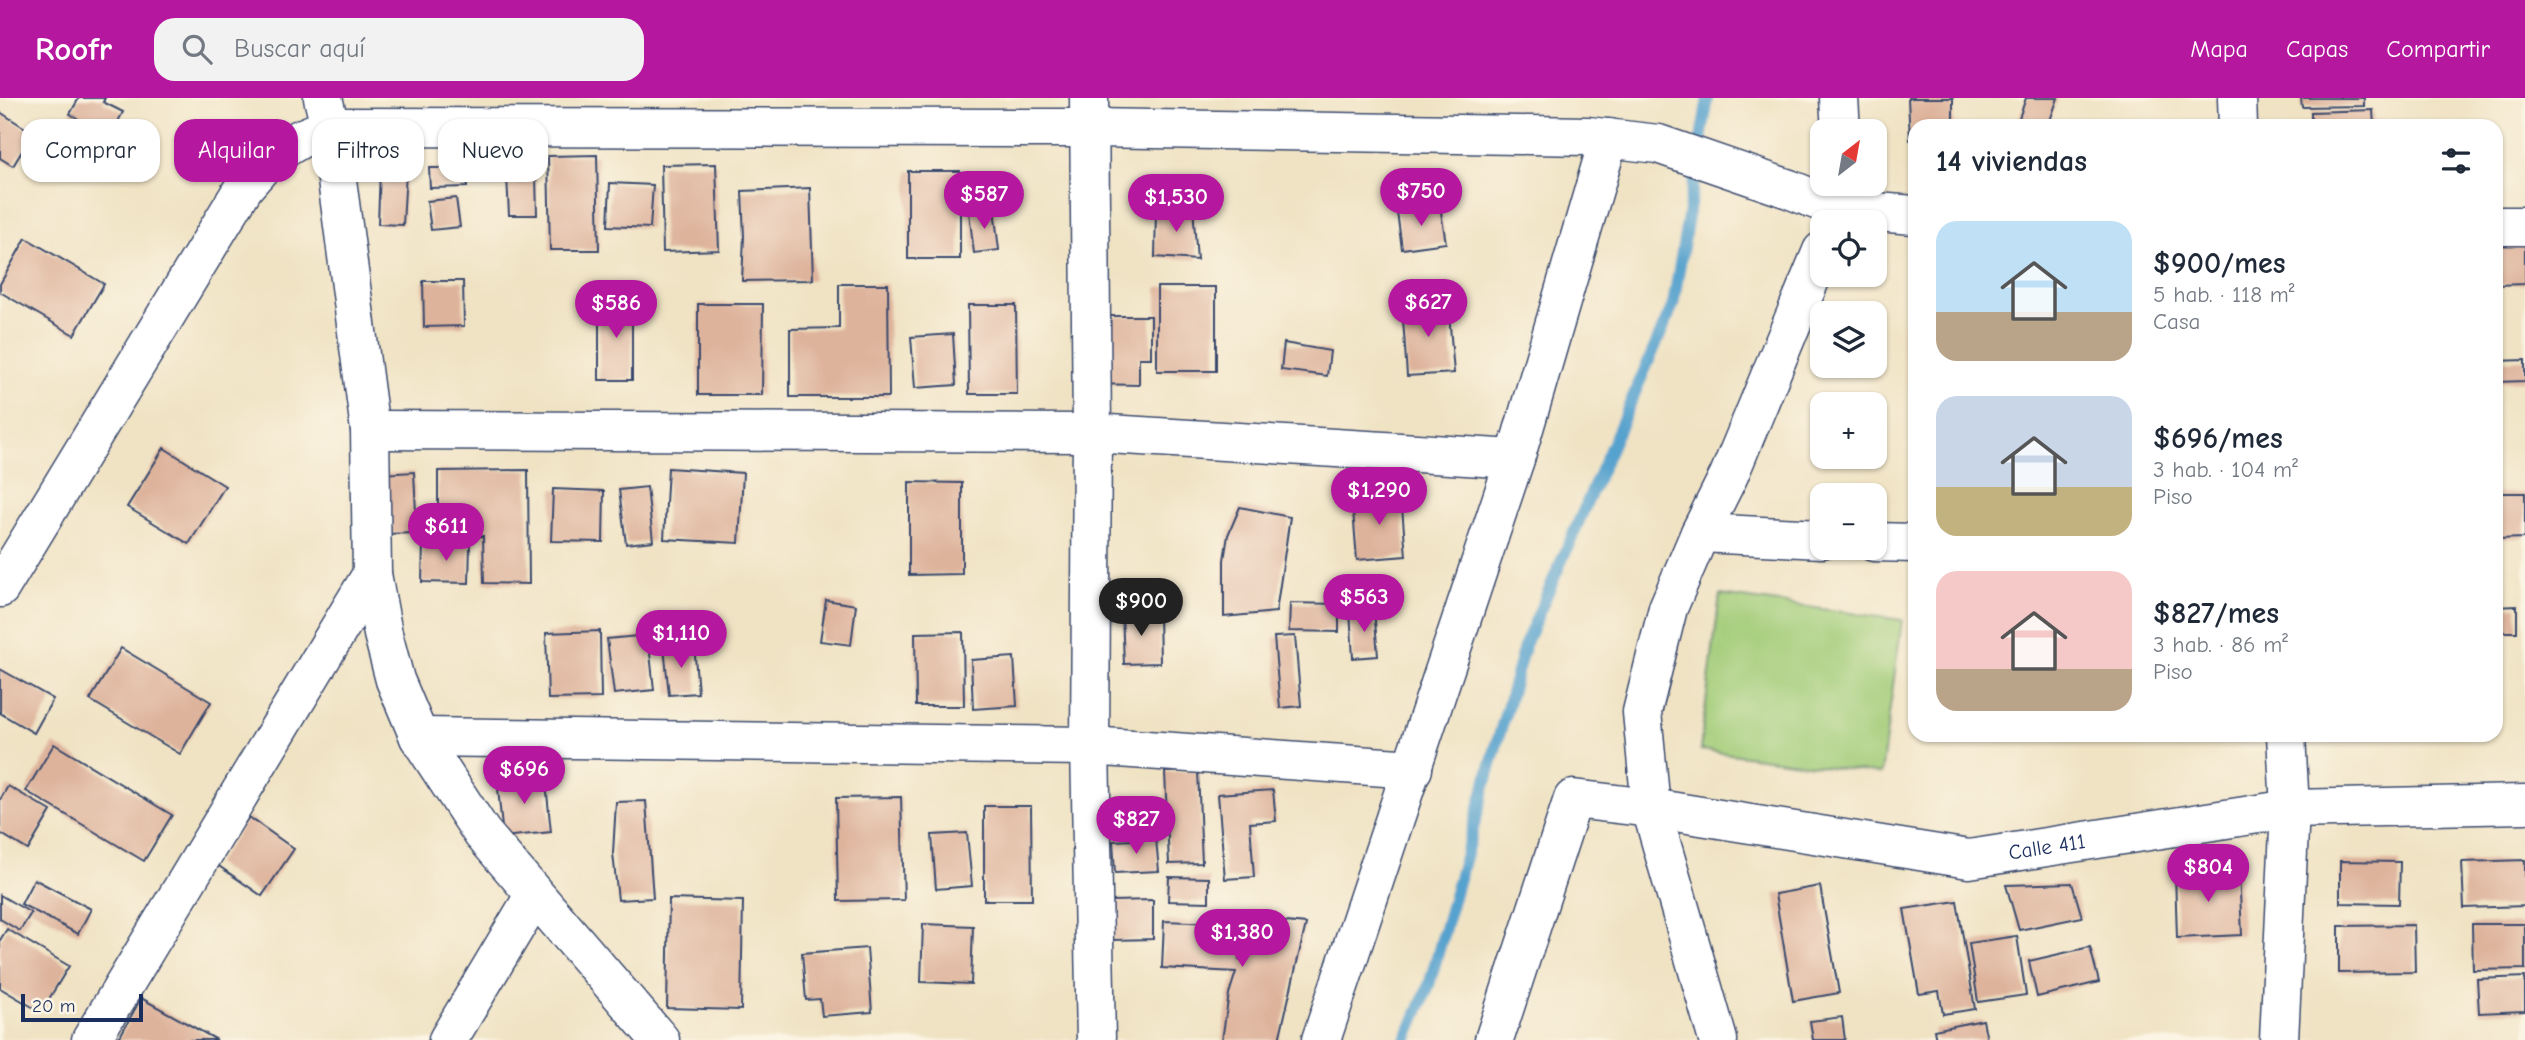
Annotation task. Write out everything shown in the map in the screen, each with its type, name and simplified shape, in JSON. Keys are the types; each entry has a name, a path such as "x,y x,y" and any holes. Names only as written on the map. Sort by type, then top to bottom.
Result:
{"street":[{"path":"1839,98 1840,119"},
{"path":"2236,98 2238,119"},
{"path":"326,112 370,430 372,574 395,680 419,737 482,833 660,1040"},
{"path":"0,588 244,187 271,156 300,139 326,112 1089,113 1575,135 1658,144 1838,205 1908,214"},
{"path":"1089,113 1090,747 1096,1040"},
{"path":"1321,1040 1515,459 1609,138"},
{"path":"2503,226 2525,226"},
{"path":"1718,1040 1651,808 1642,712 1668,608 1700,533 1729,475 1810,280"},
{"path":"370,430 1091,433 1515,459"},
{"path":"1700,533 1810,538"},
{"path":"1887,542 1908,543"},
{"path":"91,1040 372,574"},
{"path":"419,737 1090,747 1413,769"},
{"path":"2279,1040 2290,809 2286,742"},
{"name":"Calle 411","path":"1494,1040 1573,799 1651,808 1969,859 2290,809 2525,804"},
{"path":"448,1040 534,896"}],"green space":[{"path":"1720,595 1902,620 1881,774 1700,750"}],"building":[{"path":"79,98 105,98 103,102 123,112 119,119 79,119 70,114"},
{"path":"1908,98 1953,98 1953,119 1909,119"},
{"path":"2026,98 2058,98 2050,119 2019,119"},
{"path":"2301,98 2364,98 2364,106 2302,107"},
{"path":"2373,110 2374,119 2311,119 2311,112"},
{"path":"0,112 21,125 21,153 13,166 0,158"},
{"path":"597,155 599,250 550,250 548,156"},
{"path":"716,164 719,250 663,252 661,165"},
{"path":"429,168 438,168 438,182 467,182 467,187 430,188"},
{"path":"908,171 960,171 960,259 908,259"},
{"path":"380,182 405,182 403,225 378,224"},
{"path":"507,182 536,182 537,215 509,215"},
{"path":"610,183 653,185 650,228 608,226"},
{"path":"810,188 813,280 742,281 742,191"},
{"path":"456,198 460,227 431,230 427,201"},
{"path":"1440,206 1446,243 1402,249 1397,212"},
{"path":"1193,207 1197,260 1155,257 1156,211"},
{"path":"994,209 999,250 974,253 969,212"},
{"path":"2503,229 2525,229 2525,284 2503,285"},
{"path":"26,238 104,284 74,335 0,292 0,284"},
{"path":"423,281 463,281 464,326 424,327"},
{"path":"839,284 888,284 889,397 790,397 790,329 839,328"},
{"path":"1157,287 1216,287 1216,371 1157,371"},
{"path":"599,300 632,300 632,380 599,380"},
{"path":"1448,302 1454,373 1407,376 1402,305"},
{"path":"698,304 763,304 762,395 698,395"},
{"path":"968,305 1016,305 1017,394 969,394"},
{"path":"1101,316 1151,316 1151,358 1139,358 1139,385 1093,384"},
{"path":"953,334 956,385 915,388 911,337"},
{"path":"1284,343 1330,351 1327,376 1281,370"},
{"path":"2525,360 2525,381 2503,382 2503,361"},
{"path":"164,448 225,486 189,544 127,507"},
{"path":"668,468 743,473 739,543 664,539"},
{"path":"528,470 529,584 484,583 483,536 438,537 438,471"},
{"path":"414,472 417,533 383,534 381,474"},
{"path":"909,482 962,483 962,574 909,575"},
{"path":"647,487 653,541 626,544 619,490"},
{"path":"553,489 604,491 603,542 551,541"},
{"path":"2503,493 2525,493 2525,538 2503,539"},
{"path":"1401,495 1406,556 1357,560 1352,498"},
{"path":"1240,507 1290,517 1276,612 1224,617 1224,560 1228,535"},
{"path":"423,543 470,544 469,583 422,582"},
{"path":"826,600 856,605 851,645 820,641"},
{"path":"1290,603 1339,604 1339,632 1289,631"},
{"path":"2517,606 2517,632 2503,632 2503,607"},
{"path":"1374,610 1378,656 1353,658 1350,611"},
{"path":"1122,612 1159,612 1160,663 1124,664"},
{"path":"600,631 601,698 548,699 546,633"},
{"path":"963,632 964,706 916,706 915,633"},
{"path":"648,635 654,690 614,694 607,639"},
{"path":"1295,636 1301,706 1280,708 1274,637"},
{"path":"694,644 698,693 669,695 664,647"},
{"path":"121,648 211,702 180,754 90,700"},
{"path":"1014,657 1017,706 973,709 971,660"},
{"path":"0,669 53,699 34,733 0,713"},
{"path":"54,744 172,815 144,861 26,791"},
{"path":"1198,771 1202,863 1169,864 1165,772"},
{"path":"545,774 551,832 503,837 497,779"},
{"path":"8,786 51,811 28,850 0,833 0,800"},
{"path":"1273,790 1276,821 1250,823 1254,877 1225,879 1218,794"},
{"path":"901,797 904,900 838,901 836,798"},
{"path":"646,801 653,898 618,900 613,853 616,802"},
{"path":"984,806 1031,806 1032,900 984,900"},
{"path":"249,817 294,849 262,896 216,864"},
{"path":"967,833 972,886 936,889 932,835"},
{"path":"1156,839 1159,871 1115,873 1113,841"},
{"path":"2525,860 2525,906 2464,908 2462,862"},
{"path":"2340,861 2400,862 2399,904 2340,903"},
{"path":"2239,871 2242,935 2177,938 2175,873"},
{"path":"1169,877 1209,878 1209,902 1168,901"},
{"path":"34,879 91,909 78,934 21,904"},
{"path":"2072,883 2082,917 2019,930 2006,885"},
{"path":"1820,886 1839,993 1793,1001 1775,894"},
{"path":"0,895 31,913 20,931 0,919"},
{"path":"669,899 743,901 741,1010 667,1008"},
{"path":"1153,900 1153,939 1113,940 1112,901"},
{"path":"1957,901 1975,1009 1943,1014 1939,991 1919,994 1904,909"},
{"path":"1253,919 1306,924 1279,1040 1222,1040 1229,994 1236,972 1162,968 1164,921 1241,924 1239,961"},
{"path":"923,924 973,926 971,984 921,982"},
{"path":"2472,924 2525,924 2525,969 2473,970"},
{"path":"2414,925 2415,972 2339,973 2339,926"},
{"path":"7,929 69,966 41,1012 0,988 0,940"},
{"path":"2017,936 2026,995 1978,1002 1969,943"},
{"path":"2090,947 2099,982 2037,997 2029,961"},
{"path":"867,948 872,1012 822,1016 820,999 806,1000 802,953"},
{"path":"2525,977 2525,1011 2479,1013 2477,979"},
{"path":"141,998 217,1040 118,1040"},
{"path":"1842,1017 1845,1040 1813,1040 1810,1021"},
{"path":"1983,1020 1987,1040 1936,1040 1934,1030"}],"waterway":[{"path":"1406,1040 1429,985 1524,647 1673,305 1708,98"}]}
